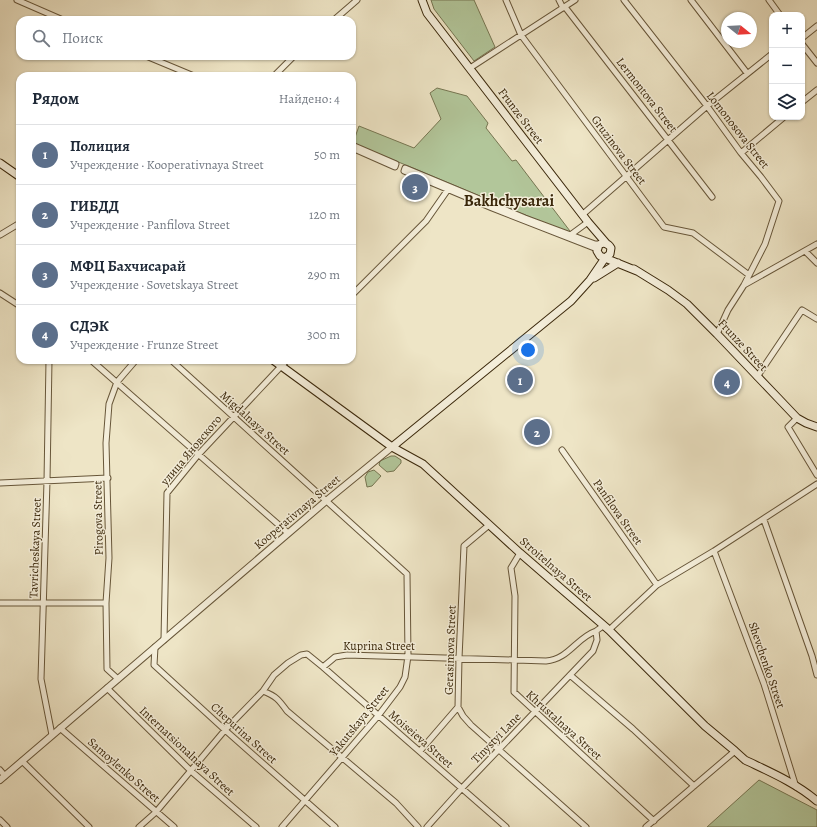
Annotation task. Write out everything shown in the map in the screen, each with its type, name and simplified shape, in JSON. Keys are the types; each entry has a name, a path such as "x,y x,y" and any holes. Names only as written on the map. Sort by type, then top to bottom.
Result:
{"main road":[{"name":"Frunze Street","path":"422,0 427,13 588,222 600,247"},
{"path":"0,163 16,174"},
{"path":"600,247 611,248 608,255 602,258 600,247"},
{"path":"590,280 600,247"},
{"name":"Frunze Street","path":"608,255 668,290 687,304 797,418 817,427"},
{"path":"608,255 618,263 637,272"},
{"name":"Kooperativnaya Street","path":"392,447 571,301 590,280 608,255"},
{"path":"590,280 618,263"},
{"name":"Stroitelnaya Street","path":"278,364 392,447 423,464 520,553 602,626 609,630 705,726 745,760 784,779 809,794 817,802"}],"street":[{"path":"17,0 54,16"},
{"path":"339,16 357,0"},
{"name":"Gruzinova Street","path":"506,0 521,35 664,227 692,233 749,275"},
{"name":"Lermontova Street","path":"559,0 712,197"},
{"path":"470,68 575,0"},
{"name":"Lomonosova Street","path":"624,0 779,201 765,244 744,285 728,310 717,334"},
{"path":"691,0 747,73"},
{"path":"769,0 778,12"},
{"path":"805,36 817,26"},
{"path":"805,48 817,63"},
{"path":"582,215 707,106 769,56"},
{"path":"156,60 184,72"},
{"path":"278,72 290,60"},
{"path":"805,100 817,90"},
{"path":"741,153 780,120"},
{"path":"356,147 396,164 395,167 356,150"},
{"path":"406,168 404,171 600,247"},
{"path":"356,291 426,221 449,188"},
{"path":"569,236 588,222"},
{"path":"0,235 16,225"},
{"path":"744,285 817,244"},
{"path":"805,251 817,264"},
{"path":"0,293 16,303"},
{"path":"757,376 802,310 817,319"},
{"name":"Tavricheskaya Street","path":"49,364 41,679 52,735"},
{"path":"96,364 288,533"},
{"name":"Pirogova Street","path":"118,679 107,669 106,603 109,558 106,443 109,404 117,382 133,364"},
{"name":"Migdalnaya Street","path":"175,364 326,501"},
{"name":"улица Яновского","path":"164,640 167,492 198,454 283,364"},
{"path":"797,418 788,427 817,475"},
{"name":"Kooperativnaya Street","path":"2,778 288,533 392,447"},
{"name":"Panfilova Street","path":"562,450 658,585"},
{"path":"0,483 108,478"},
{"path":"609,630 658,585 764,520 817,484"},
{"name":"Yakutskaya Street","path":"282,827 378,716 405,677 408,656 407,574 326,501"},
{"path":"764,520 812,656 817,675"},
{"name":"Gerasimova Street","path":"489,525 464,546 458,707 463,716 471,725 586,827"},
{"name":"Shevchenko Street","path":"714,551 764,684 796,787"},
{"name":"Khrustalnaya Street","path":"520,553 511,568 515,596 514,692 654,821"},
{"path":"0,603 106,603"},
{"path":"596,631 602,626"},
{"name":"Kuprina Street","path":"323,667 340,656 408,656 546,662 558,659 589,633 596,631"},
{"name":"Tinystyi Lane","path":"427,827 462,788 593,651 597,640 596,631"},
{"name":"Chepurina Street","path":"155,647 154,665 304,801 335,827"},
{"path":"139,827 156,812 225,730 263,691 274,675 288,663 301,655 307,654 323,667"},
{"name":"Moiseieva Street","path":"323,667 506,827"},
{"path":"570,675 634,729 694,786"},
{"name":"Internatsionalnaya Street","path":"107,688 191,771 256,827"},
{"path":"263,691 279,699 288,711 396,803 418,827"},
{"path":"420,751 458,707"},
{"name":"Samoylenko Street","path":"60,728 174,827"},
{"path":"646,827 735,751"},
{"path":"22,761 89,827"},
{"path":"0,770 2,778"},
{"path":"0,820 7,827"}],"green space":[{"path":"431,0 474,0 495,47 474,61 434,9"},
{"path":"437,88 467,96 488,123 486,128 512,161 516,160 573,235 356,144 356,134 359,126 414,148 441,119 430,93"},
{"path":"391,456 395,456 401,460 401,463 394,471 387,472 379,465 380,461"},
{"path":"374,470 381,476 372,486 367,487 365,477 368,472"},
{"path":"759,780 817,810 817,827 707,827"}],"place":[{"name":"МФЦ Бахчисарай","path":"415,187"},
{"name":"Полиция","path":"520,380"},
{"name":"СДЭК","path":"727,382"},
{"name":"ГИБДД","path":"537,432"}],"district":[{"name":"Bakhchysarai","path":"509,200"}]}
